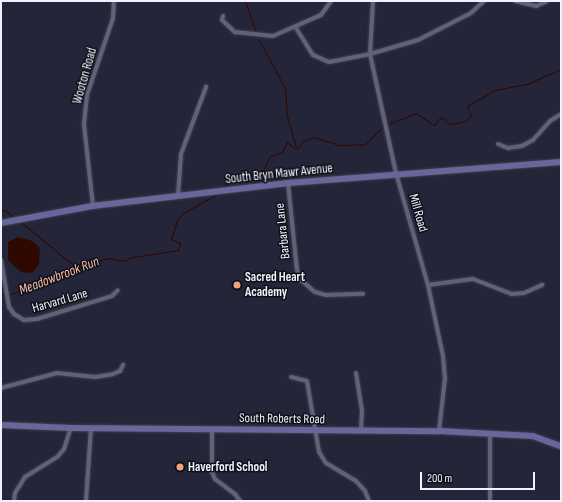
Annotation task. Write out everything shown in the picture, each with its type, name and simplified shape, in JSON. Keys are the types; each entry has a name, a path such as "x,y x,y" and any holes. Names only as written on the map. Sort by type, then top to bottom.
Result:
{"main road":[{"name":"South Bryn Mawr Avenue","path":"1,223 93,206 288,183 396,173 561,162"},
{"name":"South Roberts Road","path":"1,425 71,428 439,431 490,436 533,436 561,446"}],"street":[{"name":"Wooton Road","path":"93,206 84,124 88,95 113,18 114,1"},
{"path":"223,16 222,20 230,29 242,33 266,36 296,28 321,15 331,1"},
{"name":"Mill Road","path":"373,1 370,54 396,173 428,285 443,356 445,378 439,431"},
{"path":"296,28 313,55 328,62 370,54 418,40 471,13 484,1"},
{"path":"515,1 536,6 547,1"},
{"path":"178,196 181,154 206,87"},
{"path":"498,144 508,148 522,146 533,140 550,121 561,114"},
{"name":"Barbara Lane","path":"288,183 297,270 301,280 315,292 326,295 363,294"},
{"name":"Harvard Lane","path":"1,260 9,306 14,314 24,320 37,319 112,296 118,290"},
{"path":"428,285 473,279 512,294 524,293 542,285"},
{"path":"1,388 57,372 95,377 113,374 120,371 123,365"},
{"path":"356,373 362,410 360,430"},
{"path":"291,377 307,381 319,452 326,463 356,481 365,491 369,501"},
{"path":"14,501 15,493 25,477 58,456 64,449 71,428"},
{"path":"86,501 91,428"},
{"path":"212,428 212,472 215,479 236,494 240,501"},
{"path":"490,436 490,501"}],"shaded area":[{"path":"18,237 32,241 40,248 39,265 32,273 21,272 8,260 8,242"}],"waterway":[{"path":"245,1 255,30"},
{"path":"259,40 285,88 287,116 296,148"},
{"name":"Meadowbrook Run","path":"388,124 416,113 434,125 441,117 450,124 465,121 471,116 467,106 495,90 527,84 561,69"},
{"name":"Meadowbrook Run","path":"297,149 303,141 313,137 340,145 365,144 385,125"},
{"name":"Meadowbrook Run","path":"222,189 226,184 263,170 270,156 282,152 287,142 296,149"},
{"name":"Meadowbrook Run","path":"10,294 52,281 88,263 109,258 123,261 133,257 178,250 180,243 171,239 177,220 183,213 217,194"},
{"path":"1,210 5,210 15,218"},
{"path":"22,223 77,268"}],"place":[{"name":"Sacred Heart Academy","path":"237,285"},
{"name":"Haverford School","path":"180,467"}]}
